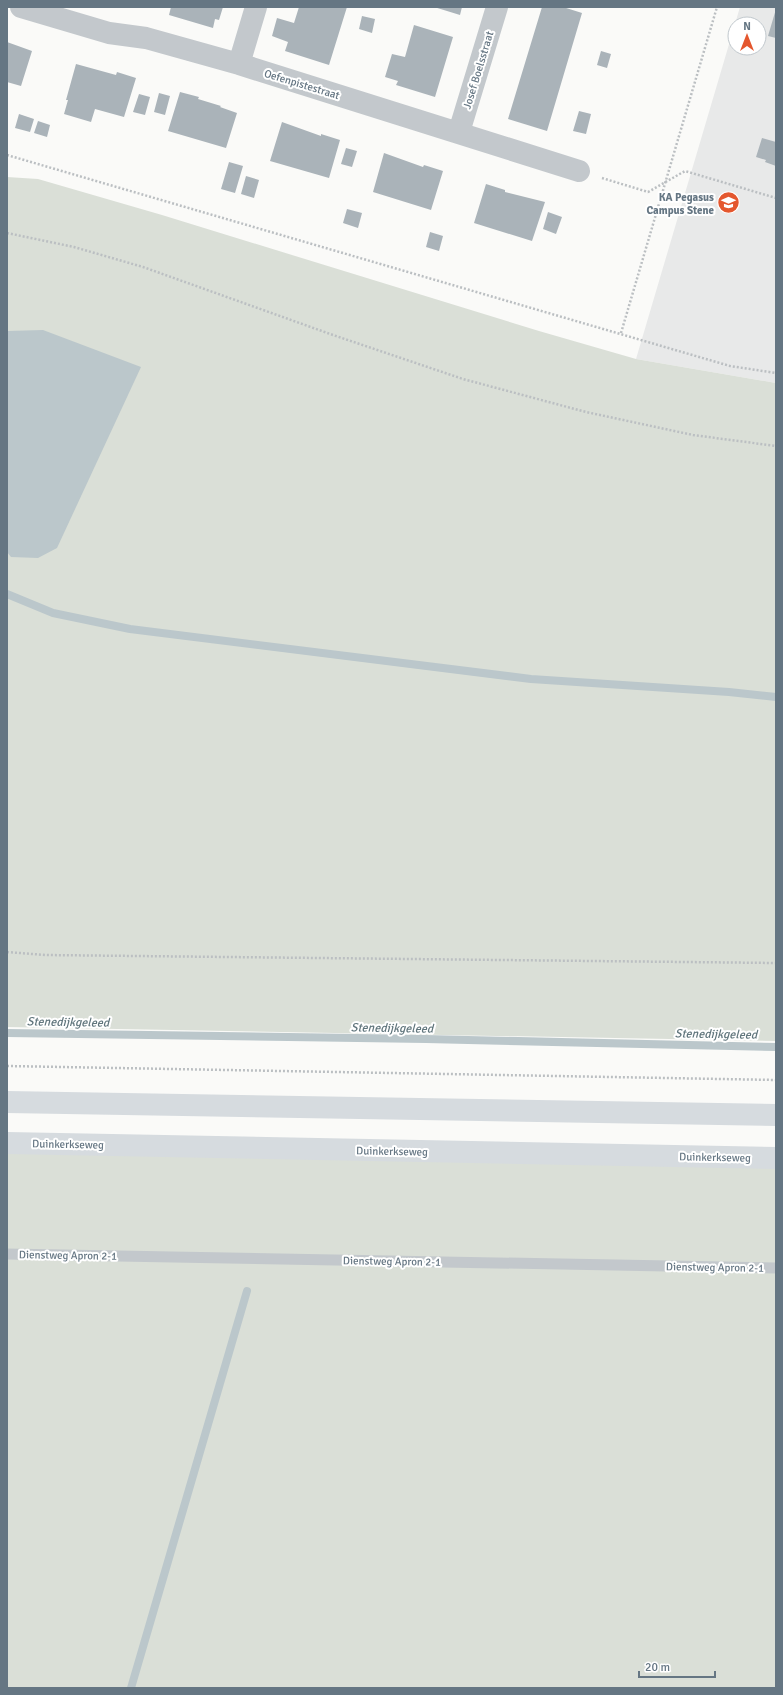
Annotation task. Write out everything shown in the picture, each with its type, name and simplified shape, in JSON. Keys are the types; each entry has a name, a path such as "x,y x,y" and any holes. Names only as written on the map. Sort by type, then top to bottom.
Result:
{"main road":[{"path":"7,1102 776,1115"},
{"name":"Duinkerkseweg","path":"7,1143 776,1158"}],"street":[{"name":"Oefenpistestraat","path":"21,7 109,33 146,38 239,64 580,171"},
{"path":"239,64 256,7"},
{"name":"Josef Boelsstraat","path":"459,132 497,7"}],"lane":[{"name":"Dienstweg Apron 2-1","path":"7,1254 776,1268"}],"path":[{"path":"621,333 717,7"},
{"path":"7,155 730,366 776,373"},
{"path":"580,171 648,192 685,171 776,198"},
{"path":"7,233 74,247 143,268 463,379 594,414 693,435 776,446"},
{"path":"7,952 45,955 776,963"},
{"path":"7,1066 776,1080"}],"shaded area":[{"name":"KA Pegasus Campus Stene","path":"740,7 776,7 776,383 636,359 727,51 727,56 767,56 767,16 737,16"},
{"path":"7,177 38,179 162,215 539,331 636,359 776,383 776,1041 7,1027"},
{"path":"43,330 141,367 57,548 38,558 11,557 7,552 7,331"},
{"path":"7,1143 776,1157 776,1688 7,1688"}],"building":[{"path":"171,7 223,7 219,20 215,19 213,28 169,15"},
{"path":"299,7 347,7 329,65 285,51 288,42 272,36 277,18 294,23"},
{"path":"434,7 462,7 460,15"},
{"path":"542,7 563,7 582,13 547,131 508,119"},
{"path":"776,9 776,38 768,36"},
{"path":"362,16 375,19 372,33 359,29"},
{"path":"414,25 453,37 435,97 396,85 398,81 385,77 392,54 405,57"},
{"path":"7,42 32,51 21,86 7,82"},
{"path":"601,51 611,54 607,68 597,65"},
{"path":"76,64 116,75 117,72 136,78 124,117 95,109 91,122 64,114 68,100 66,100"},
{"path":"180,92 199,97 198,99 237,113 226,148 168,131"},
{"path":"159,93 170,96 165,115 154,112"},
{"path":"139,94 150,97 145,115 133,112"},
{"path":"579,111 591,114 586,134 573,131"},
{"path":"19,114 34,119 30,132 15,128"},
{"path":"38,121 50,125 47,137 34,133"},
{"path":"282,122 321,136 321,134 340,140 329,178 270,161"},
{"path":"762,138 776,142 776,166 765,162 766,160 756,157"},
{"path":"346,148 357,151 352,167 341,164"},
{"path":"384,153 423,167 424,165 443,171 431,210 373,192"},
{"path":"229,162 243,166 235,193 221,189"},
{"path":"246,176 259,180 254,198 241,194"},
{"path":"486,184 505,190 505,192 545,202 532,241 474,223"},
{"path":"347,209 362,213 358,228 343,223"},
{"path":"548,212 562,217 556,234 543,229"},
{"path":"430,232 443,236 439,251 426,247"}],"waterway":[{"path":"7,594 53,613 130,629 531,679 729,692 776,697"},
{"name":"Stenedijkgeleed","path":"7,1033 426,1039 776,1047"},
{"path":"131,1688 247,1291"}],"place":[{"name":"KA Pegasus Campus Stene","path":"729,203"}]}
